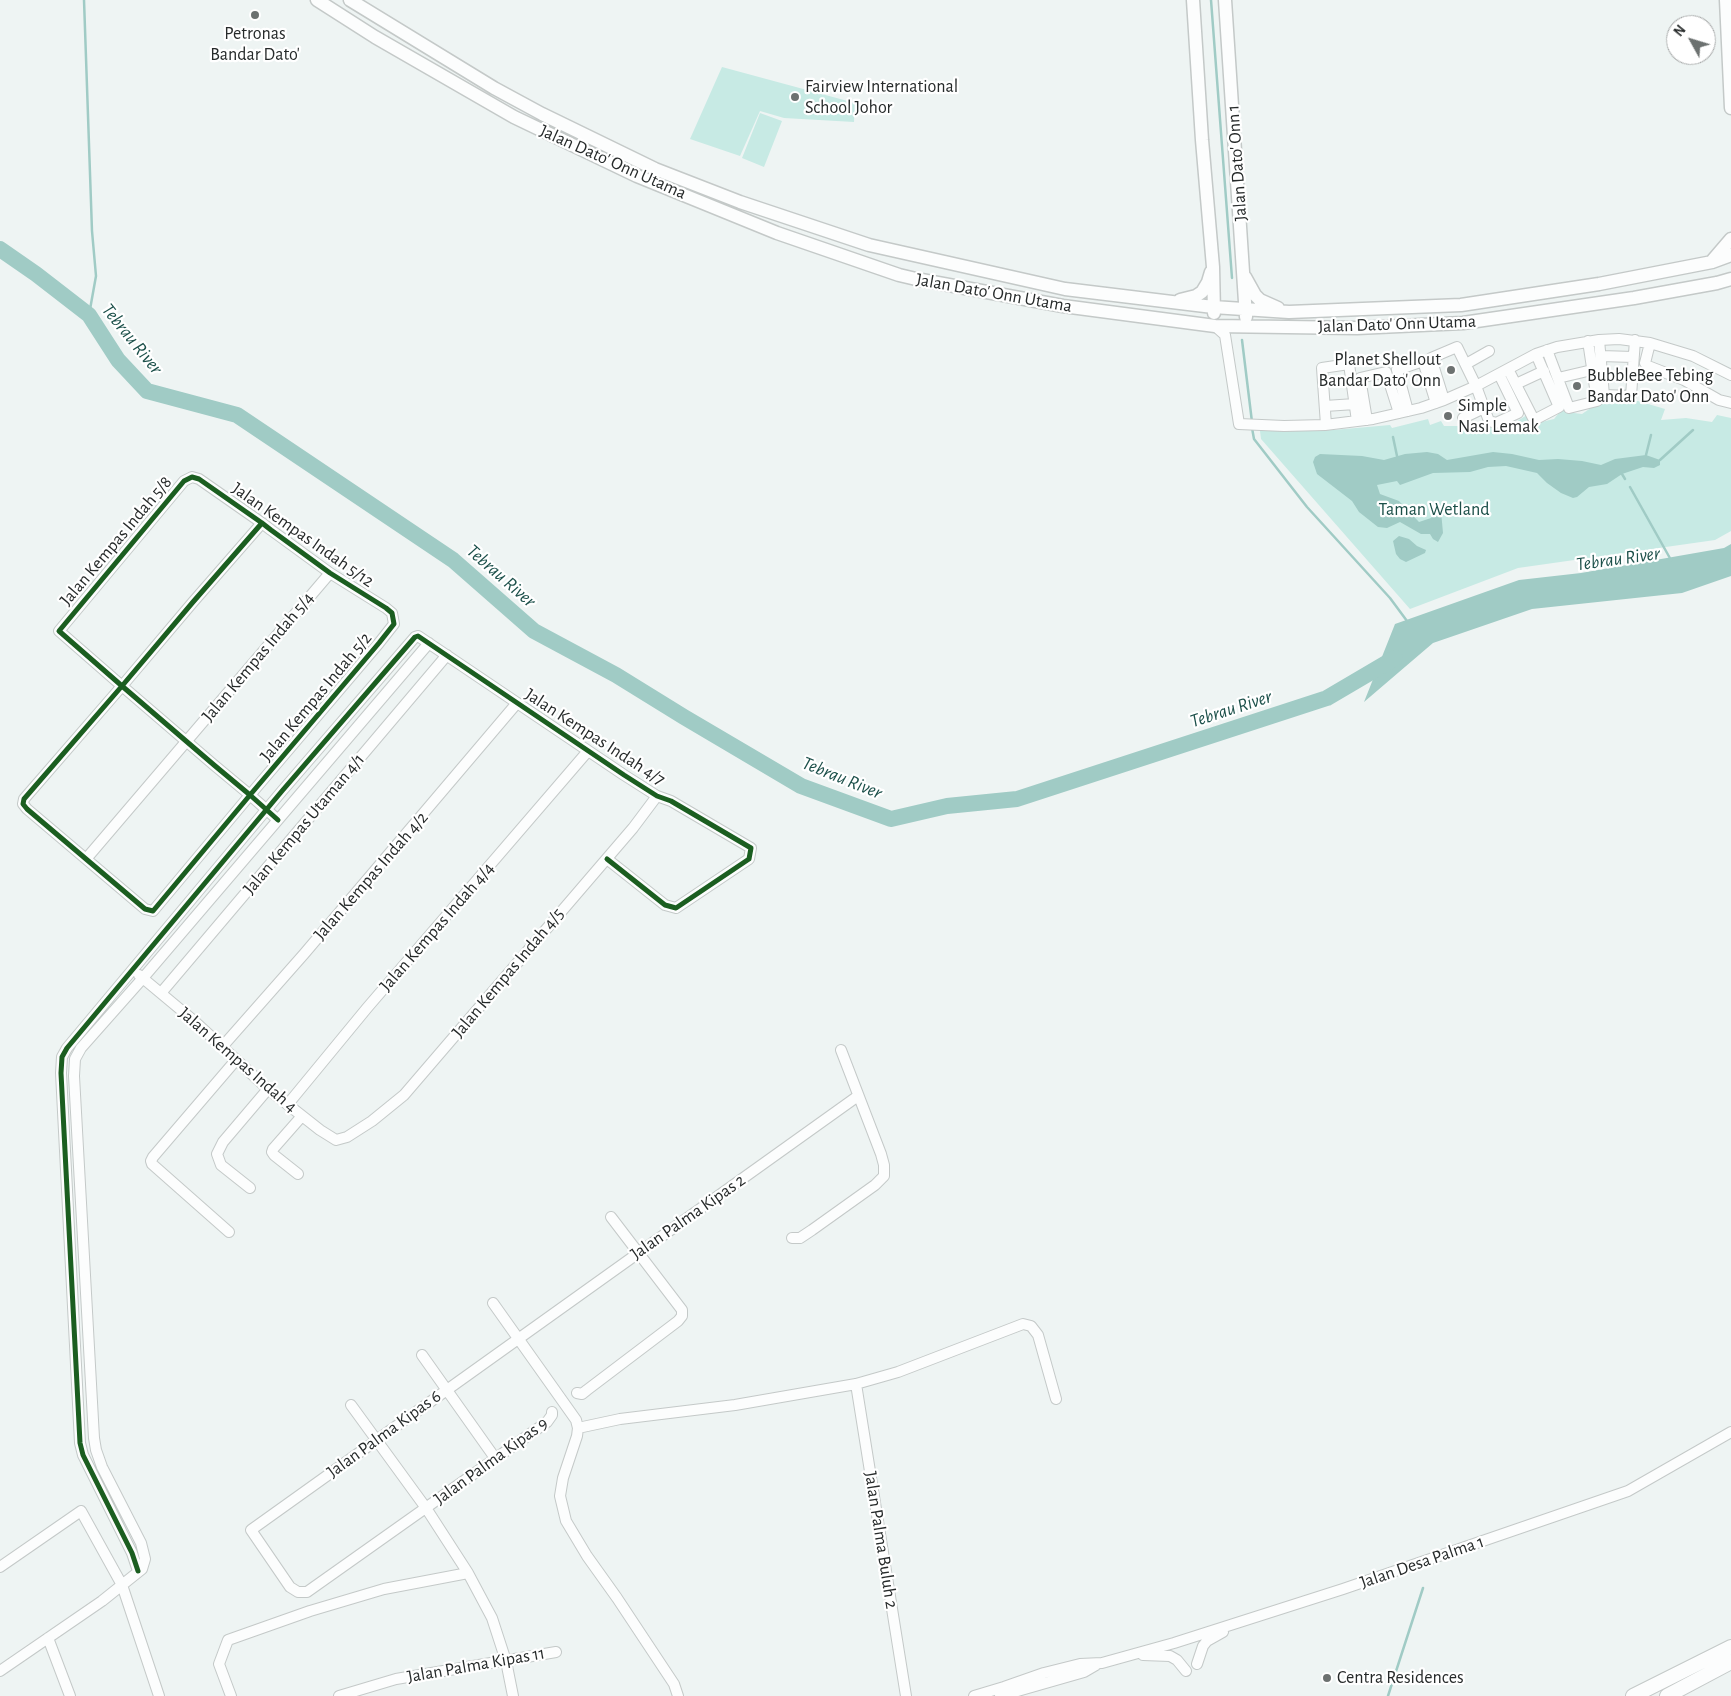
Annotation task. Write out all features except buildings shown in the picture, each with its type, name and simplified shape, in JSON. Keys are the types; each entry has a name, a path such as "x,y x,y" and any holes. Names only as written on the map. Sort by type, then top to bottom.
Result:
{"highway":[{"path":"1633,1696 1731,1647"},
{"path":"1667,1696 1731,1662"}],"main road":[{"name":"Jalan Dato' Onn Utama","path":"317,0 375,37 514,117 637,176 777,233 899,275 1053,304 1215,326 1357,328 1463,323 1634,298 1731,279"},
{"name":"Jalan Dato' Onn Utama","path":"350,0 494,88 542,114 655,169 740,202 868,245 1065,289 1213,307 1289,312 1461,305 1599,284 1712,262 1731,255"},
{"name":"Jalan Dato' Onn 1","path":"1193,0 1201,130 1213,267 1215,326"},
{"path":"1726,0 1731,108"},
{"name":"Jalan Dato' Onn 1","path":"1226,3 1246,327"},
{"path":"1712,262 1731,240"},
{"path":"864,263 868,245"},
{"path":"1166,301 1184,300 1202,292 1213,267"},
{"path":"1244,272 1251,289 1260,300 1289,312"}],"street":[{"path":"1215,326 1224,335 1239,424 1326,425 1404,412 1440,401 1476,386 1536,354 1588,341 1635,340 1650,343 1693,356 1731,375"},
{"path":"1599,340 1604,395 1631,396 1635,340"},
{"path":"1547,350 1569,408 1597,401 1588,341"},
{"path":"1650,343 1645,363 1648,366 1684,380 1719,400 1731,402"},
{"path":"1440,401 1431,358 1457,347 1476,386 1489,421 1496,423 1518,413 1503,371"},
{"path":"1466,364 1489,351"},
{"path":"1503,371 1516,384 1534,420 1559,407 1536,354"},
{"path":"1601,356 1634,357"},
{"path":"1404,412 1397,370 1423,361 1440,401"},
{"path":"1326,425 1322,368 1349,364 1355,404 1362,420"},
{"path":"1558,378 1592,370"},
{"path":"1516,384 1544,371"},
{"path":"1362,420 1360,378 1386,372 1404,412"},
{"path":"1325,406 1355,404"},
{"path":"1463,418 1484,408"},
{"name":"Jalan Kempas Indah 5/8","path":"122,686 59,631 184,482 192,477 198,479"},
{"name":"Jalan Kempas Indah 5/12","path":"198,479 330,572 392,613"},
{"path":"86,859 27,809 23,804 24,799 262,523"},
{"name":"Jalan Kempas Indah 5/4","path":"86,859 330,572"},
{"name":"Jalan Kempas Indah 5/2","path":"86,859 145,909 152,911 389,631 394,624 392,613"},
{"path":"0,1671 122,1585 138,1571 144,1565 145,1559 144,1551 102,1467 94,1438 74,1064 81,1048 143,978 429,642 418,636 415,637 266,810 66,1048 62,1057 61,1073 80,1443 83,1455 132,1553 138,1571"},
{"name":"Jalan Kempas Indah 4/7","path":"429,642 657,796 671,801 750,848 749,860 676,908 665,905 607,859"},
{"name":"Jalan Kempas Utaman 4/1","path":"161,993 447,655"},
{"path":"122,686 278,820"},
{"name":"Jalan Kempas Indah 4/2","path":"222,1047 304,954 517,703"},
{"name":"Jalan Kempas Indah 4/4","path":"288,1104 367,1008 588,751"},
{"name":"Jalan Kempas Indah 4/5","path":"346,1137 372,1122 404,1094 607,859 657,796"},
{"name":"Jalan Kempas Indah 4","path":"133,970 268,1089 302,1116 336,1140 346,1137"},
{"path":"792,1238 800,1238 812,1230 875,1185 884,1176 881,1154 841,1050"},
{"path":"229,1232 152,1164 151,1160 236,1060"},
{"path":"250,1188 220,1166 217,1154 223,1142 268,1089"},
{"name":"Jalan Palma Kipas 2","path":"518,1338 858,1096"},
{"path":"298,1174 274,1155 272,1149 302,1116"},
{"path":"577,1393 582,1394 678,1322 682,1316 682,1310 611,1217"},
{"path":"69,1242 83,1240"},
{"path":"493,1303 576,1420 577,1436 563,1478 560,1496 566,1521 587,1556 674,1684 678,1696"},
{"path":"578,1428 620,1419 735,1405 856,1384 898,1372 1023,1324 1031,1326 1038,1335 1056,1399"},
{"name":"Jalan Palma Kipas 6","path":"274,1564 251,1530 518,1338"},
{"path":"422,1355 496,1458"},
{"name":"Jalan Palma Buluh 2","path":"856,1384 906,1696"},
{"path":"351,1406 426,1508 468,1573 492,1618 506,1661 513,1696"},
{"name":"Jalan Palma Kipas 9","path":"274,1564 290,1587 298,1592 307,1592 546,1422 552,1415 552,1412"},
{"name":"Jalan Desa Palma 1","path":"1000,1696 1084,1672 1102,1663 1342,1590 1628,1491 1731,1432"},
{"path":"0,1567 81,1511 122,1585 159,1696"},
{"path":"231,1696 219,1664 228,1640 310,1611 384,1589 468,1573"},
{"path":"1197,1664 1199,1653 1207,1641 1239,1622"},
{"path":"48,1638 70,1696"},
{"name":"Jalan Palma Kipas 11","path":"339,1696 396,1679 556,1652"},
{"path":"1131,1655 1170,1656 1177,1660 1186,1671"},
{"name":"Jalan Desa Palma 1","path":"974,1696 1044,1673 1080,1664 1102,1663"}],"green space":[{"path":"722,67 855,103 854,122 784,118 760,111 740,156 690,139"},
{"path":"760,113 782,121 764,167 742,158"},
{"name":"Taman Wetland","path":"1627,400 1638,401 1665,409 1661,420 1686,418 1712,422 1717,415 1731,418 1731,531 1715,540 1518,568 1410,609 1261,439 1260,431 1333,430 1390,425 1392,428 1428,419 1430,425 1441,421 1444,426 1492,426 1514,423 1527,415 1533,424 1554,419 1563,408 1566,412 1582,414 1601,401 1623,404"}],"water":[{"path":"1427,452 1438,454 1447,460 1493,452 1539,460 1558,459 1601,465 1615,459 1646,455 1660,460 1660,465 1654,468 1643,467 1622,474 1607,484 1589,487 1573,498 1561,493 1537,473 1506,466 1488,467 1470,472 1433,473 1400,485 1397,481 1377,485 1380,494 1399,501 1419,522 1431,518 1437,510 1441,511 1443,533 1438,542 1430,534 1421,534 1400,522 1387,528 1378,527 1359,512 1352,501 1317,474 1313,462 1315,457 1320,454 1362,456 1384,460 1405,454"},
{"path":"1399,536 1409,539 1417,546 1426,550 1425,553 1406,562 1400,559 1396,554 1393,541"},
{"path":"1731,544 1731,576 1682,593 1532,609 1433,643 1364,702 1395,624 1519,580 1581,573 1724,548"}],"waterway":[{"path":"84,0 92,231 96,276 89,315"},
{"path":"1211,0 1232,278"},
{"name":"Tebrau River","path":"0,249 89,315 118,360 147,391 237,415 453,560 534,631 616,675 801,786 891,819 947,806 1017,799 1327,698 1395,658"},
{"path":"1242,340 1252,422"},
{"path":"1252,428 1254,439 1307,507 1390,598 1407,621"},
{"path":"1660,460 1693,430"},
{"path":"1646,455 1651,435"},
{"path":"1393,437 1397,456"},
{"path":"1622,474 1625,479"},
{"path":"1630,487 1671,560"},
{"path":"1388,1696 1423,1588"}],"cycle path":[{"path":"262,523 193,602 122,686 24,799 23,804 145,909 153,911 250,795 379,643 394,624 392,613 386,608 330,573 262,523 199,479 192,477 184,481 59,631 122,686 186,741 250,795 278,820"},
{"path":"138,1571 132,1553 83,1455 80,1443 61,1073 62,1057 67,1048 282,791 415,637 418,636 657,796 671,801 751,848 749,859 676,908 665,905 607,859"}],"place":[{"name":"Petronas Bandar Dato'","path":"255,15"},
{"name":"Fairview International School Johor","path":"795,97"},
{"name":"Planet Shellout Bandar Dato' Onn","path":"1451,370"},
{"name":"BubbleBee Tebing Bandar Dato' Onn","path":"1577,386"},
{"name":"Simple Nasi Lemak","path":"1448,416"},
{"name":"Centra Residences","path":"1327,1678"}]}
